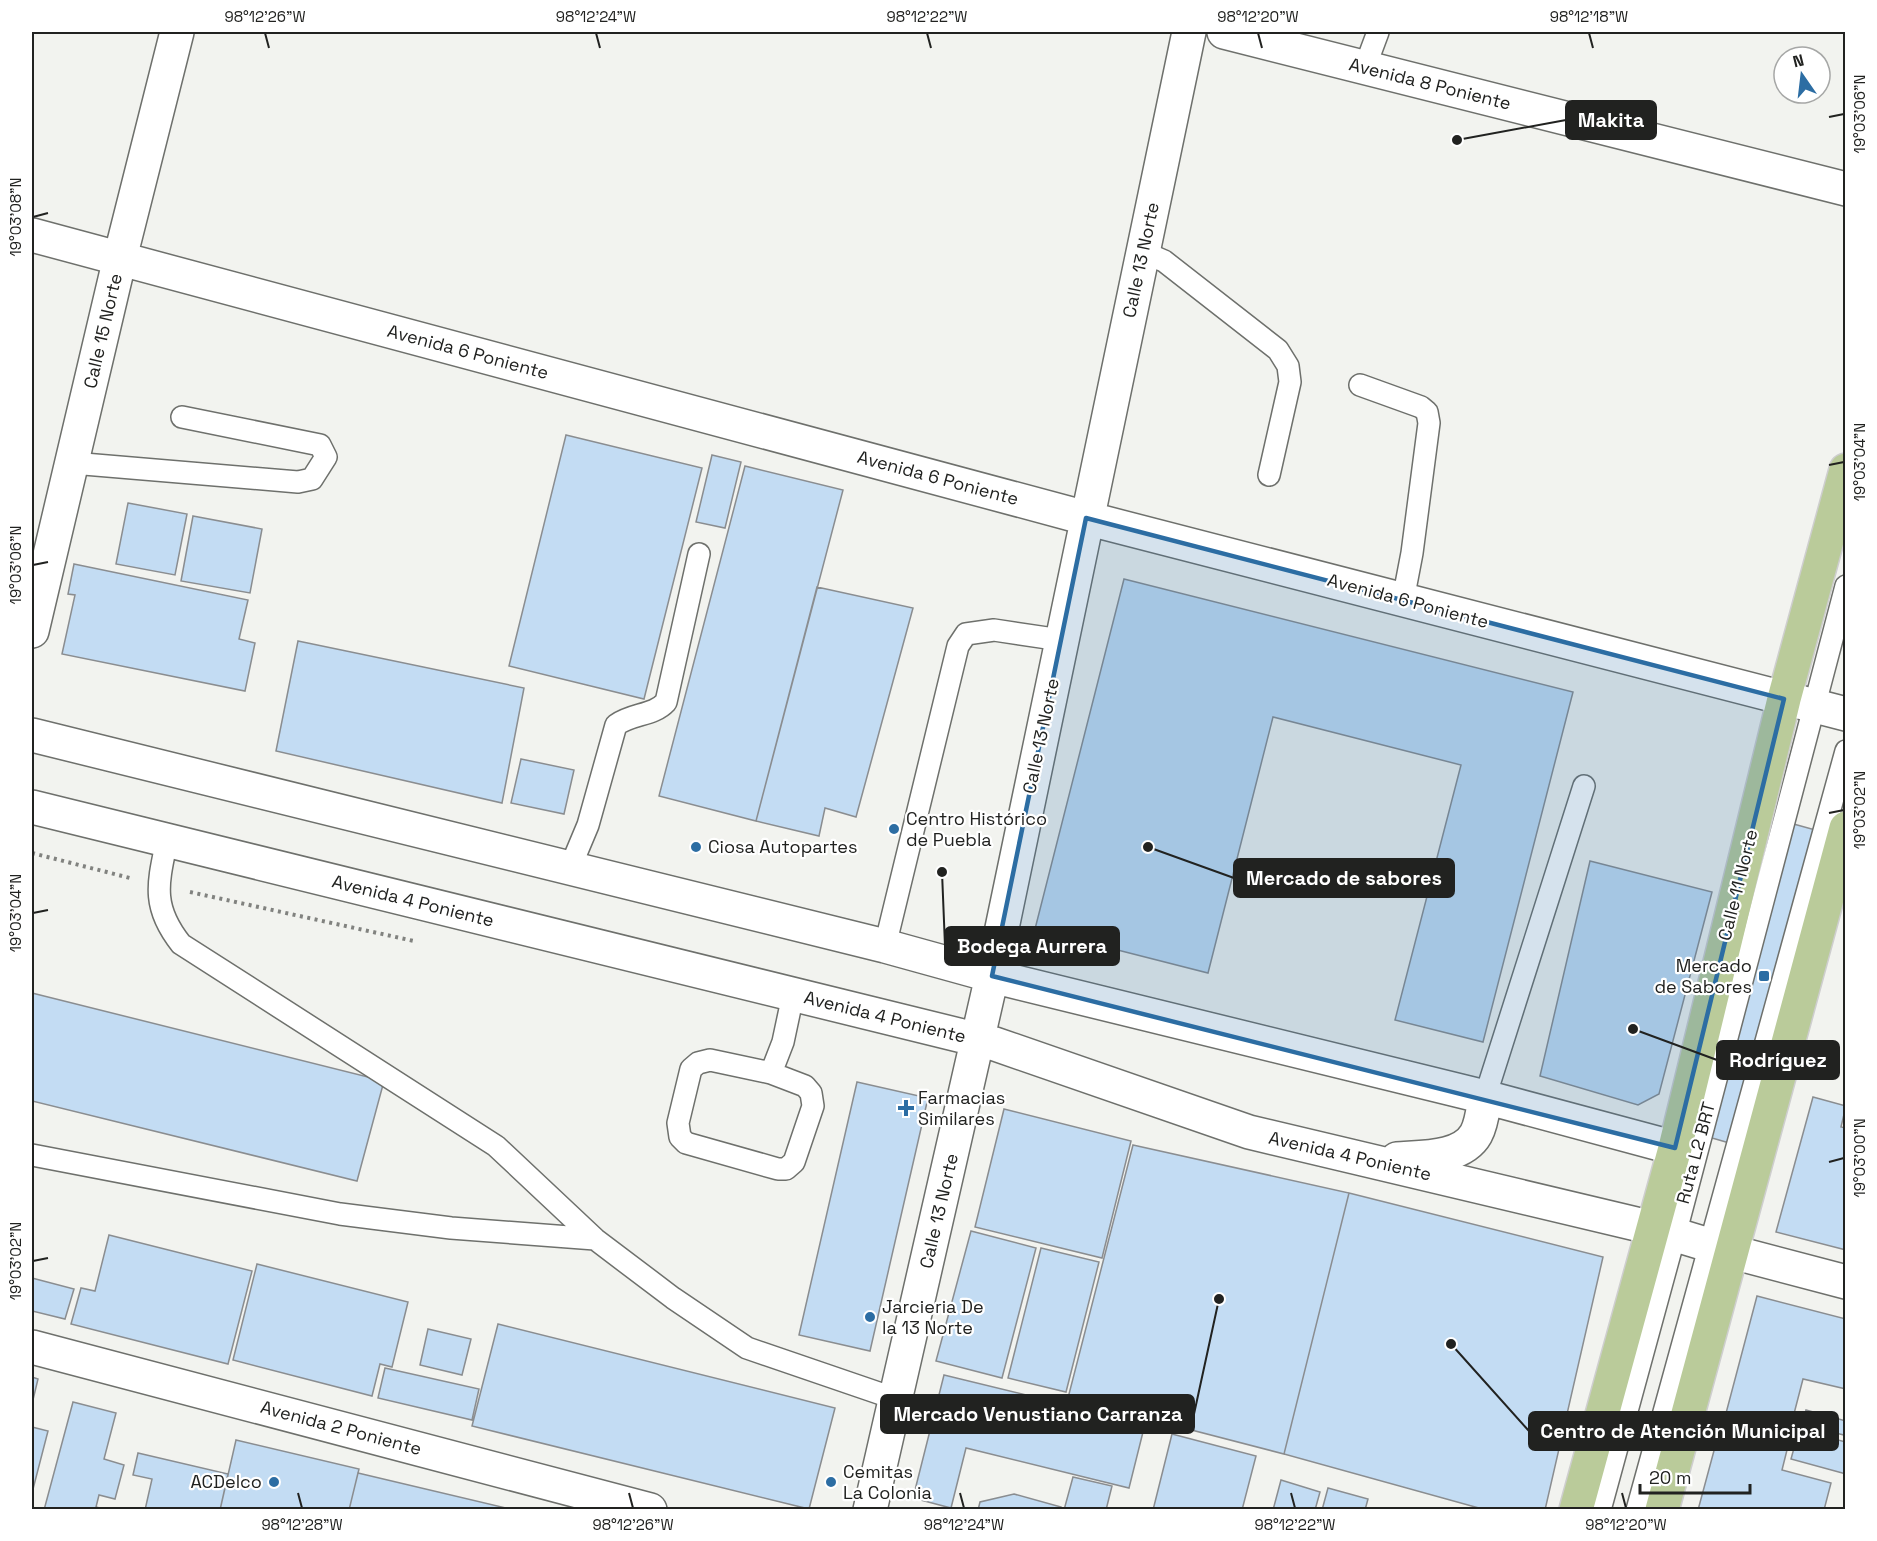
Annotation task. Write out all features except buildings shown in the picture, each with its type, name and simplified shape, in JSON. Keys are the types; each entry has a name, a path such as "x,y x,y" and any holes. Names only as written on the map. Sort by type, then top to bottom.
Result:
{"main road":[{"name":"Calle 11 Norte","path":"1576,1509 1664,1231 1675,1148 1799,702 1845,470"},
{"path":"1662,1509 1721,1249 1845,828"}],"street":[{"name":"Calle 15 Norte","path":"32,631 120,258 177,32"},
{"name":"Calle 13 Norte","path":"870,1509 992,976 1189,32"},
{"name":"Avenida 8 Poniente","path":"1224,32 1845,189"},
{"name":"Avenida 6 Poniente","path":"32,235 1086,518 1845,714"},
{"path":"32,735 885,946 992,976 1485,1097 1675,1148"},
{"name":"Avenida 4 Poniente","path":"32,807 978,1040 1249,1132 1664,1231 1721,1249 1845,1282"},
{"path":"1371,1160 1425,1156 1458,1149 1475,1136 1485,1097"},
{"name":"Avenida 2 Poniente","path":"32,1347 650,1509"}],"lane":[{"path":"1365,67 1378,32"},
{"path":"1143,252 1164,261 1278,350 1288,366 1290,382 1269,476"},
{"path":"1360,385 1421,407 1427,412 1429,423 1412,553 1403,600"},
{"path":"72,463 298,482 312,478 326,457 320,445 182,417"},
{"path":"570,868 588,825 616,725 627,718 658,710 666,702 699,554"},
{"name":"Ruta L2 BRT","path":"1600,1509 1664,1231 1799,702 1845,586"},
{"path":"885,946 958,646 966,634 994,630 1061,640"},
{"name":"Ruta L2 BRT","path":"1637,1509 1721,1249 1845,751"},
{"path":"1485,1097 1584,786"},
{"path":"167,840 158,885 159,898 170,930 181,944 496,1146 595,1239 673,1298 747,1348 896,1399"},
{"path":"771,1073 783,1042 793,995"},
{"path":"710,1060 771,1073 805,1086 811,1093 813,1106 794,1162 786,1168 778,1169 686,1143 680,1137 678,1123 691,1069 698,1063 710,1060"},
{"path":"32,1155 340,1214 451,1228 595,1239"}],"highlighted area":[{"path":"1086,518 1784,699 1675,1148 992,976"}],"place":[{"name":"Makita","path":"1457,140"},
{"name":"Centro Histórico de Puebla","path":"894,829"},
{"name":"Ciosa Autopartes","path":"696,847"},
{"name":"Mercado de sabores","path":"1148,847"},
{"name":"Bodega Aurrera","path":"942,872"},
{"name":"Mercado de Sabores","path":"1764,976"},
{"name":"Rodríguez","path":"1633,1029"},
{"name":"Farmacias Similares","path":"906,1108"},
{"name":"Mercado Venustiano Carranza","path":"1219,1299"},
{"name":"Jarcieria De la 13 Norte","path":"870,1317"},
{"name":"Centro de Atención Municipal","path":"1451,1344"},
{"name":"ACDelco","path":"274,1482"},
{"name":"Cemitas La Colonia","path":"831,1482"}]}
